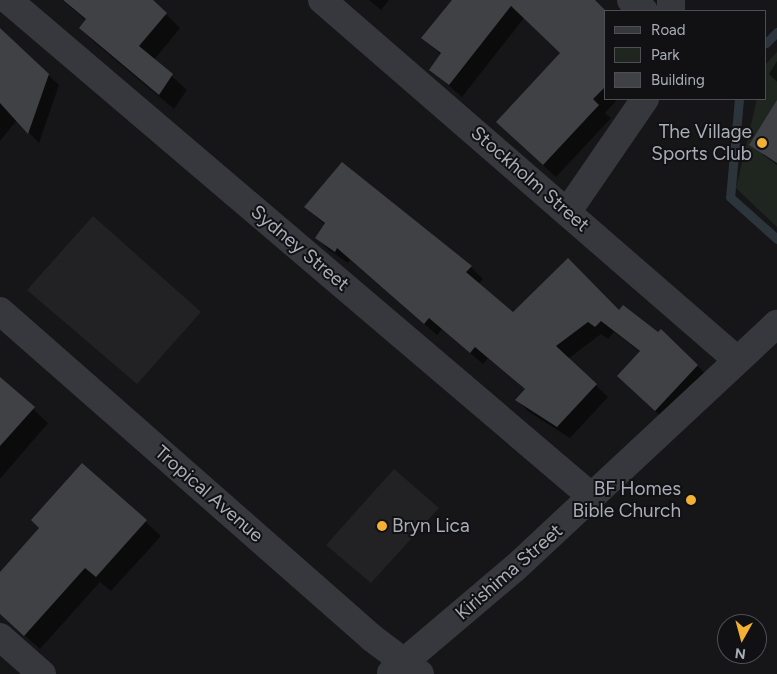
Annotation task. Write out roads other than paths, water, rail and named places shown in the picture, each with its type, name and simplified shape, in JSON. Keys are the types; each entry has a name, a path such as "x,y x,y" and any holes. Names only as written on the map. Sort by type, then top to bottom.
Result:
{"street":[{"name":"Sydney Street","path":"8,0 592,496"},
{"name":"Stockholm Street","path":"322,0 568,211 736,359"},
{"path":"631,0 643,10"},
{"path":"568,211 644,100"},
{"name":"Tropical Avenue","path":"0,311 372,638 405,670"},
{"name":"Kirishima Street","path":"405,670 736,359 777,324"},
{"path":"0,637 42,674"}],"waterway":[{"path":"767,42 777,32"},
{"path":"739,100 730,197 777,239"}],"place":[{"name":"The Village Sports Club","path":"762,143"},
{"name":"BF Homes Bible Church","path":"691,500"},
{"name":"Bryn Lica","path":"382,526"}]}
